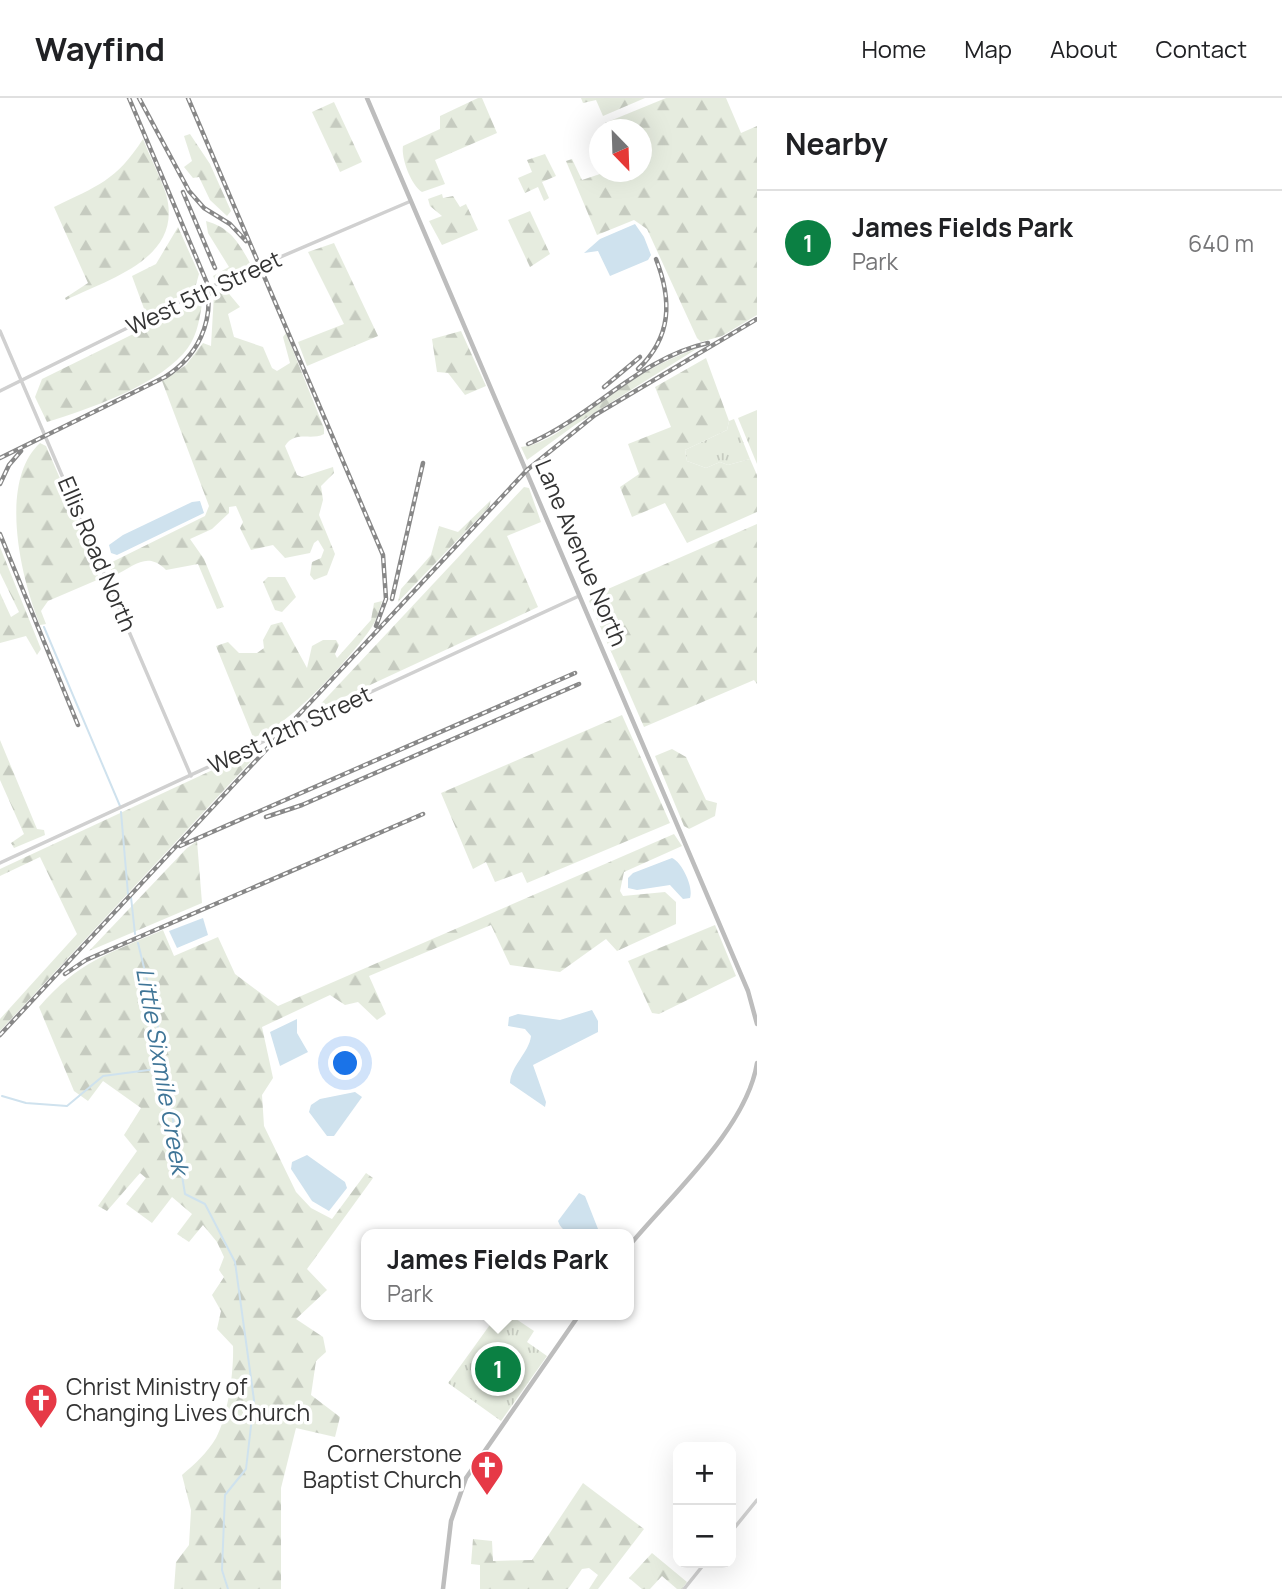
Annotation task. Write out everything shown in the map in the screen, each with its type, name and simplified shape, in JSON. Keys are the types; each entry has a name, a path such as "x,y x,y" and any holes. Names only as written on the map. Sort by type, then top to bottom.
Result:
{"main road":[{"name":"Lane Avenue North","path":"367,98 748,991 757,1024"},
{"path":"634,1240 733,1122 746,1101 757,1063"},
{"path":"443,1589 451,1521 466,1478 576,1320"}],"street":[{"name":"West 5th Street","path":"0,391 208,288 412,201"},
{"name":"Ellis Road North","path":"0,331 192,777"},
{"name":"West 12th Street","path":"0,863 192,777 580,596"},
{"path":"736,1526 757,1500"},
{"path":"684,1589 701,1568"}],"green space":[{"path":"482,98 497,133 435,160 445,184 422,192 414,184 408,171 403,146 440,129 440,116"},
{"path":"581,98 645,98 603,116 596,100 583,103"},
{"path":"666,98 726,98 741,133 757,126 757,315 722,336 701,342 647,229 634,220 597,235 566,161 572,159 582,180 589,178 589,182 652,182 652,119 615,119"},
{"path":"334,102 362,162 340,172 312,112"},
{"path":"190,134 210,164 231,211 227,216 210,200 199,177 193,178 184,167 192,161 184,136"},
{"path":"143,139 166,194 169,216 164,234 154,250 140,263 66,300 65,298 88,283 54,207 104,181 124,164"},
{"path":"545,154 556,176 542,182 549,198 544,201 538,187 525,193 518,178 532,172 527,160"},
{"path":"442,194 443,198 453,196 460,207 466,204 478,230 442,245 429,221 442,216 430,206 428,199"},
{"path":"530,211 550,254 530,267 508,220"},
{"path":"206,221 228,232 251,265 215,280 213,276 229,267 208,233"},
{"path":"178,227 199,274 195,288 146,314 132,276 156,264"},
{"path":"334,243 378,336 307,366 298,342 344,324 308,252"},
{"path":"225,289 240,307 228,314 234,337 263,347 272,368 277,371 290,363 283,337 286,333 324,428 324,434 293,438 285,446 297,475 302,477 333,467 334,473 321,486 323,500 319,515 335,554 327,575 314,580 310,575 312,562 321,558 324,550 318,540 310,553 285,558 273,545 251,550 240,528 243,522 236,506 229,507 229,513 212,529 190,539 204,559 224,607 217,609 198,564 166,570 159,564 147,561 114,576 108,564 205,516 209,506 162,381 186,365 203,343 211,346 214,294"},
{"path":"202,304 191,343 170,366 119,396 47,422 35,397 42,379 190,306"},
{"path":"461,331 486,386 465,395 448,373 437,372 432,339"},
{"path":"698,348 575,425 527,460 521,447 555,434 627,383 662,363"},
{"path":"706,358 729,421 727,430 685,450 687,461 706,468 720,462 728,465 750,459 757,475 757,512 687,543 665,503 632,517 620,487 639,474 628,444 671,427 655,387"},
{"path":"757,410 757,464 738,418"},
{"path":"734,419 750,459 728,465 720,462 706,468 687,461 685,450 727,430 729,421"},
{"path":"40,443 46,446 99,569 97,580 48,601 41,611 46,624 40,625 25,579 20,553 17,502 20,479 28,459"},
{"path":"524,487 529,488 541,522 507,536 538,607 314,711"},
{"path":"491,500 489,507 398,602 401,589 431,555 439,526 458,532"},
{"path":"757,524 757,684 754,680 644,727 589,601 601,592"},
{"path":"0,547 41,649 37,655 26,636 0,643 0,593 11,617 19,612 0,573"},
{"path":"268,577 285,577 296,597 282,612 275,610 263,582"},
{"path":"382,601 371,628 315,693 281,723 253,737 216,646 228,642 239,653 257,653 264,648 263,640 271,625 282,622 307,668 312,646 323,640 336,640 339,645 335,654 337,658 371,620 374,603"},
{"path":"622,715 670,823 527,883 522,872 495,882 486,862 473,869 441,793"},
{"path":"0,740 37,829 44,830 45,835 14,848 11,843 24,834 0,780"},
{"path":"672,749 686,757 706,800 717,803 715,816 689,829 684,826 655,756"},
{"path":"249,753 251,761 0,1031 0,1019 77,934 40,857 0,876 0,869"},
{"path":"674,834 682,846 624,872 620,891 623,896 665,892 676,902 676,924 617,951 606,939 560,972 510,965 491,925 369,976 386,1014 377,1020 358,1002 345,1005 330,995 262,1027 273,1078 262,1095 264,1126 296,1192 311,1208 332,1219 366,1173 373,1178 307,1269 327,1290 296,1319 323,1337 326,1352 316,1361 311,1395 340,1417 335,1437 296,1428 281,1488 281,1589 174,1589 176,1562 189,1545 191,1510 182,1475 209,1449 216,1438 224,1418 229,1393 233,1346 217,1329 221,1311 212,1295 224,1277 219,1270 224,1257 217,1242 203,1225 189,1242 177,1234 192,1214 172,1197 152,1223 126,1204 146,1178 140,1173 107,1211 98,1206 137,1151 124,1135 141,1108 103,1081 88,1101 74,1091 39,1007 68,979 95,960 163,930 174,956 218,937 235,974 278,1006"},
{"path":"197,841 202,903 89,951 187,848"},
{"path":"715,925 736,976 659,1014 652,1013 628,961"},
{"path":"493,1320 518,1320 534,1331 527,1342 547,1356 501,1421 448,1383"},
{"path":"497,1334 531,1356 513,1387 508,1388 475,1368"},
{"path":"583,1483 644,1529 598,1589 589,1589 598,1575 589,1568 582,1569 568,1589 480,1589 480,1565 471,1564 473,1539 492,1541 493,1561 532,1560"},
{"path":"652,1553 687,1582 682,1589 677,1589 662,1576 650,1589 642,1589 629,1578"}],"water":[{"path":"635,224 651,255 648,260 610,276 598,251 584,253 600,239"},
{"path":"200,501 204,513 117,555 111,553 109,545 123,535 192,502"},
{"path":"672,858 686,876 690,898 683,899 670,885 637,890 628,888 628,878 633,873"},
{"path":"203,918 208,935 177,948 169,931"},
{"path":"592,1010 598,1021 598,1032 533,1065 546,1102 545,1107 510,1083 513,1070 531,1036 525,1029 508,1026 509,1017 518,1014 560,1020"},
{"path":"297,1019 297,1033 308,1052 280,1066 270,1032"},
{"path":"355,1092 362,1097 334,1136 327,1136 309,1112 311,1105 320,1099"},
{"path":"307,1155 345,1182 347,1188 329,1211 312,1201 291,1169 292,1162"},
{"path":"579,1193 585,1196 598,1229 563,1229 558,1221"}],"waterway":[{"path":"44,627 120,806"},
{"path":"121,812 128,894"},
{"path":"131,897 135,934"},
{"name":"Little Sixmile Creek","path":"138,943 157,1021 185,1194 205,1204 235,1262 254,1400 246,1469 225,1495 222,1570 228,1589"},
{"path":"2,1096 26,1103 67,1106 103,1076 164,1068"}],"railway":[{"path":"0,458 165,377 177,369 201,337 208,311 207,283 129,98"},
{"path":"139,98 189,191 204,208 230,224 246,241"},
{"path":"188,98 383,555 386,599 376,626"},
{"path":"183,192 215,268"},
{"path":"638,369 657,344 666,317 665,289 656,259"},
{"path":"0,1035 527,470 595,415 757,319"},
{"path":"528,444 551,433 660,361 708,343"},
{"path":"604,387 640,357"},
{"path":"0,484 9,465 21,451"},
{"path":"392,599 423,463"},
{"path":"0,534 78,725"},
{"path":"180,846 575,673"},
{"path":"266,817 302,805 579,684"},
{"path":"65,974 86,960 423,814"}],"place":[{"name":"James Fields Park","path":"498,1369"},
{"name":"Christ Ministry of Changing Lives Church","path":"41,1430"},
{"name":"Cornerstone Baptist Church","path":"487,1497"}]}
